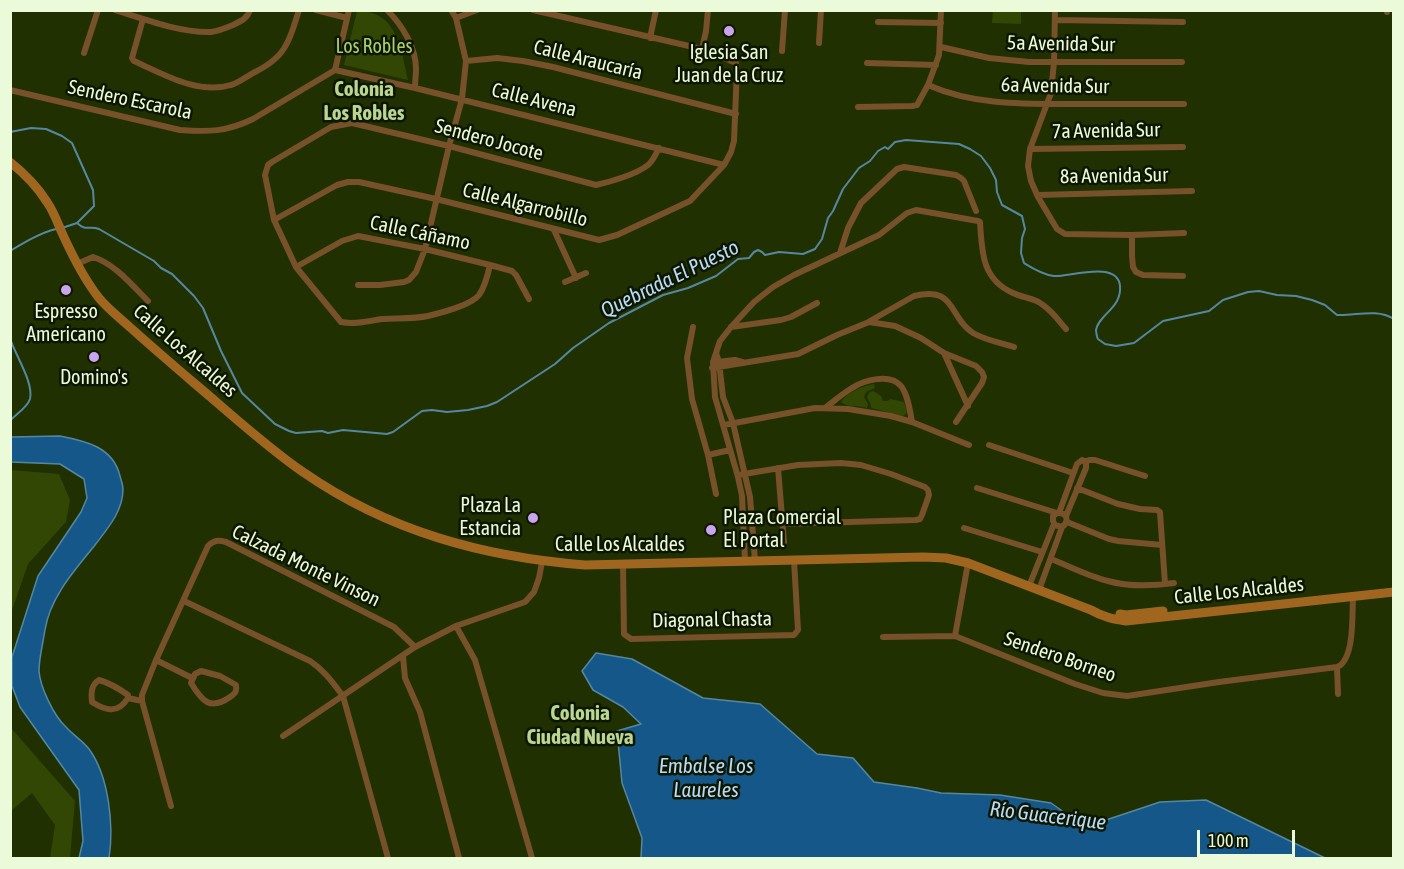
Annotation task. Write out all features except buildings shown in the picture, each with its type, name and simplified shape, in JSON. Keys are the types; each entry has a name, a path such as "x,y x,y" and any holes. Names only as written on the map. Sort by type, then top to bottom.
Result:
{"main road":[{"name":"Calle Los Alcaldes","path":"10,162 39,189 49,204 86,280 100,299 121,319 268,446 304,473 353,502 388,519 430,535 469,547 542,562 585,566 946,558 968,563 1113,619 1137,621 1392,590"},
{"name":"Calle Los Alcaldes","path":"1091,610 1126,615 1392,590"}],"street":[{"path":"84,53 98,10"},
{"path":"115,10 188,30 212,32 240,22 246,18 250,10"},
{"path":"143,19 132,58 134,61 181,82 218,87 231,85 266,66 277,57 286,46 299,10"},
{"path":"316,10 347,18"},
{"path":"335,70 349,10"},
{"path":"387,10 403,30 412,48 416,67 415,88"},
{"path":"358,285 380,285 409,280 416,273 425,249 462,99 466,61 456,18 451,10"},
{"path":"456,18 477,10"},
{"path":"533,10 702,49 708,10"},
{"path":"650,38 656,10"},
{"path":"782,51 785,10"},
{"path":"819,43 821,10"},
{"path":"858,107 916,105 928,85 941,47 941,10"},
{"path":"1055,10 1051,93 1030,149 1028,165 1037,195 1057,230 1065,234 1184,233"},
{"path":"1056,20 1183,22"},
{"path":"878,22 941,23"},
{"name":"5a Avenida Sur","path":"941,47 989,58 1054,62 1182,62"},
{"name":"Calle Algarrobillo","path":"274,220 337,185 359,182 599,240 617,235 690,201 724,165 731,152 736,114 736,63 702,49"},
{"name":"Calle Araucaría","path":"466,61 497,58 523,61 736,114"},
{"path":"867,63 936,65"},
{"name":"Calle Avena","path":"335,70 462,99 724,165"},
{"name":"Sendero Escarola","path":"10,90 180,130 202,132 239,126 335,70"},
{"name":"6a Avenida Sur","path":"928,85 944,93 994,102 1184,104"},
{"name":"Sendero Jocote","path":"274,220 265,175 268,165 331,127 352,123 596,185 640,170 648,165 659,148"},
{"name":"7a Avenida Sur","path":"1030,149 1183,147"},
{"path":"840,253 848,228 861,203 897,169 904,167 956,175 964,181 976,211"},
{"name":"8a Avenida Sur","path":"1037,195 1192,191"},
{"path":"750,561 750,497 730,450 715,397 716,353 720,341 731,327 754,302 773,287 879,235 907,213 916,210 975,219 980,222 986,268 998,284 1013,293 1043,305 1066,329"},
{"path":"274,220 296,267 335,316 341,322 348,324 427,317 457,307 479,295 487,279 490,265"},
{"path":"554,230 576,278"},
{"path":"1132,235 1133,267 1136,272 1143,275 1183,276"},
{"name":"Calle Cáñamo","path":"296,267 342,241 358,236 425,249 512,272 529,298"},
{"path":"77,264 93,257 102,260 148,301"},
{"path":"565,282 586,273"},
{"path":"716,365 735,365 798,354 869,322 914,296 922,294 937,295 951,303 965,326 972,332 1014,347"},
{"path":"731,327 781,320 817,303"},
{"path":"869,322 895,326 921,338 944,353 976,366 982,372 984,377 982,383 956,422"},
{"path":"693,327 687,358 692,399 716,494"},
{"path":"944,353 968,406"},
{"path":"716,365 723,396 733,423 741,474"},
{"path":"824,408 854,386 876,379 888,379 903,387 912,422"},
{"path":"724,425 815,408 848,409 912,422 969,445"},
{"path":"989,445 1073,473"},
{"path":"708,455 730,450"},
{"path":"1039,590 1051,559 1073,473 1080,461 1095,460 1145,476"},
{"path":"1054,524 1057,527 1062,518 1086,468 1086,462"},
{"path":"741,474 798,465 841,463 861,465 891,474 928,490 929,495 922,516 916,520 783,524"},
{"path":"778,468 783,542"},
{"path":"977,488 1062,518 1118,542 1162,545"},
{"path":"1077,488 1118,504 1160,512 1165,584"},
{"path":"1029,586 1054,524 1053,516 1062,518"},
{"path":"964,528 1042,552"},
{"name":"Calzada Monte Vinson","path":"184,601 208,546 221,540 394,627 415,647"},
{"path":"1051,559 1107,581 1124,585 1174,583"},
{"name":"Diagonal Chasta","path":"623,566 624,634 631,639 794,635 798,630 794,560"},
{"path":"283,736 415,647 456,626 525,602 534,592 542,562"},
{"path":"884,637 955,636 968,563"},
{"path":"1338,694 1336,667 1341,665 1349,652 1353,596"},
{"path":"171,806 142,701 144,688 184,601 310,661 319,667 343,696 388,858"},
{"path":"456,626 475,660 532,858"},
{"name":"Sendero Borneo","path":"955,636 1075,684 1103,693 1128,696 1336,667"},
{"path":"403,656 405,678 420,712 459,858"},
{"path":"156,660 192,678"},
{"path":"201,671 220,676 236,685 237,689 221,703 215,704 198,695 191,683 192,678 201,671"},
{"path":"99,680 111,683 128,694 128,698 117,710 106,709 92,702 94,683 99,680"},
{"path":"128,698 142,701"}],"green space":[{"name":"Los Robles","path":"357,11 370,12 389,24 399,44 408,80 344,65"},
{"path":"993,11 1021,11 1021,24 992,23"},
{"path":"874,384 875,388 866,392 864,397 868,404 867,408 841,402 856,390"},
{"path":"873,391 881,396 883,401 890,399 904,402 906,414 903,416 871,408 867,397"},
{"path":"11,470 59,474 70,500 66,522 28,564 11,613"},
{"path":"11,728 75,801 70,858 50,858 55,825 32,793 11,811"}],"water":[{"path":"60,436 89,443 105,452 116,466 123,487 120,505 114,519 64,584 52,606 39,666 42,685 52,709 61,722 89,749 101,773 110,817 109,858 79,858 83,841 79,790 20,707 12,686 12,657 38,576 81,512 87,498 84,479 60,464 11,462 11,437"},
{"name":"Embalse Los Laureles","path":"596,653 632,659 703,698 760,704 817,754 853,758 874,782 941,793 1000,795 1051,803 1085,827 1160,802 1206,800 1325,858 641,858 642,838 622,783 617,731 641,724 623,707 593,690 582,671"}],"waterway":[{"path":"10,132 31,128 46,129 72,143 93,190 94,206 77,223 62,228"},
{"name":"Quebrada El Puesto","path":"77,223 85,228 99,229 172,274 203,308 242,393 275,424 296,433 322,431 328,433 343,430 387,434 422,411 468,410 497,402 555,364 573,348 609,323 663,295 688,288 716,276 738,259 749,258 758,250 765,255 779,252 803,254 815,249 822,239 828,218 843,189 859,168 870,161 878,151 885,147 888,149 895,142 906,140 959,144 981,156 996,180 997,192 1002,205 1022,216 1025,229 1021,253 1024,263 1054,276 1102,272 1117,278 1120,286 1118,300 1101,319 1096,330 1098,339 1105,344 1116,346 1134,343 1163,321 1209,311 1223,300 1259,291 1312,300 1325,305 1337,315 1373,313 1394,319"},
{"path":"10,251 38,235 56,229"},
{"path":"10,338 29,384 30,392 30,399 26,405 10,421"}],"place":[{"name":"Iglesia San Juan de la Cruz","path":"729,31"},
{"name":"Espresso Americano","path":"66,290"},
{"name":"Domino's","path":"94,357"},
{"name":"Plaza La Estancia","path":"533,518"},
{"name":"Plaza Comercial El Portal","path":"711,530"}],"district":[{"name":"Colonia Los Robles","path":"364,101"},
{"name":"Colonia Ciudad Nueva","path":"580,725"}],"water label":[{"name":"Río Guacerique","path":"1048,816"}]}
